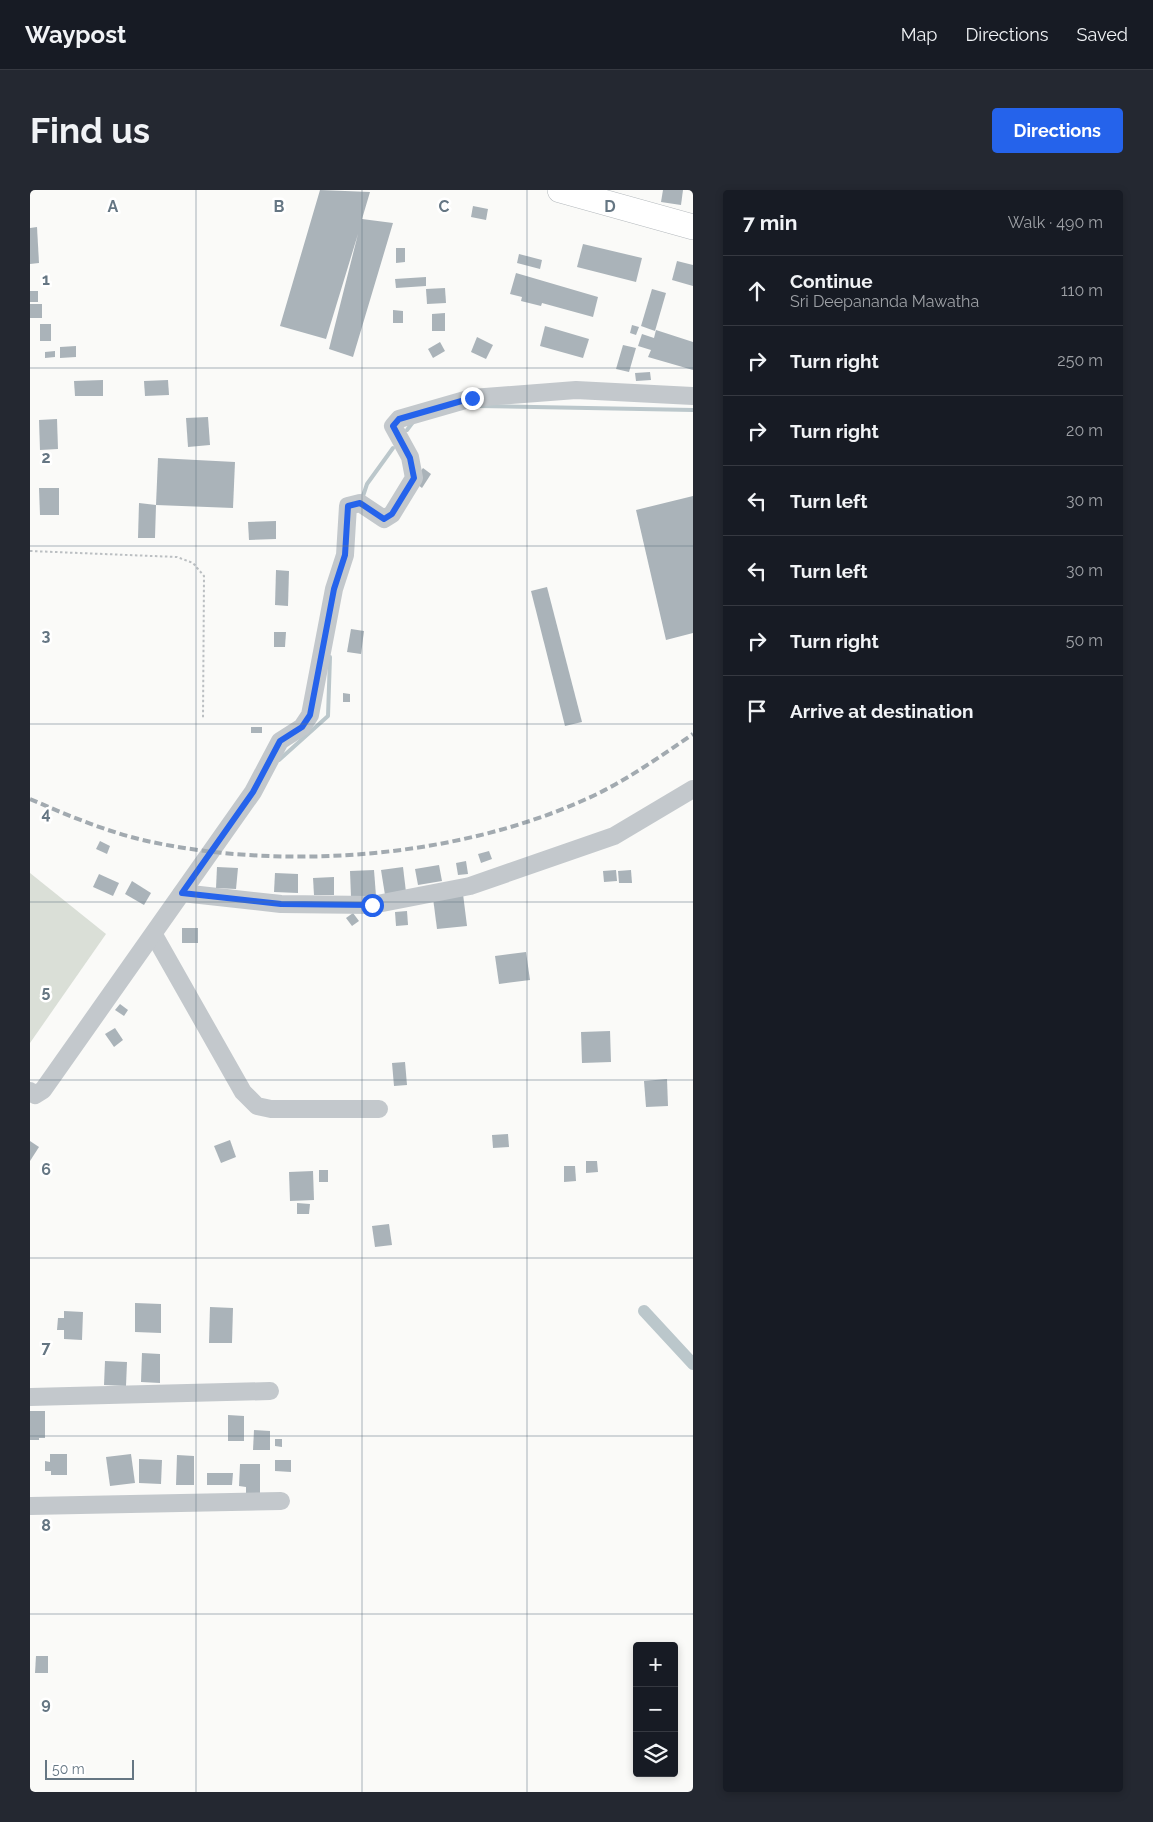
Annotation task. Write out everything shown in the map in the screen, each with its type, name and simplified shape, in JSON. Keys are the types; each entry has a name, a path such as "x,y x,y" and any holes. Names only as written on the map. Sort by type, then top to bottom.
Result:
{"highway":[{"path":"560,190 693,227"}],"street":[{"path":"30,1091 35,1095 43,1090 253,792 280,741 302,727 310,715 334,589 345,555 348,506 363,506 384,519 392,514 414,478 410,458 393,426 399,419 472,398 576,390 693,396"},
{"path":"182,893 281,904 372,905 470,886 614,836 693,789"},
{"path":"154,935 243,1092 257,1106 271,1109 379,1109"},
{"path":"30,1396 270,1391"},
{"path":"30,1506 281,1501"}],"path":[{"path":"30,551 178,557 193,562 204,576 203,718"}],"shaded area":[{"path":"30,873 106,934 30,1043"}],"building":[{"path":"320,190 370,192 362,219 393,223 353,357 329,349 358,234 326,339 280,326"},
{"path":"663,190 683,190 681,205 661,202"},
{"path":"473,206 488,209 486,220 471,217"},
{"path":"37,227 39,263 30,264 30,228"},
{"path":"583,244 642,258 636,282 577,267"},
{"path":"396,248 405,248 405,262 396,263"},
{"path":"519,254 542,260 540,269 517,263"},
{"path":"677,261 693,265 693,286 672,280"},
{"path":"516,273 598,297 593,317 542,303 541,306 521,301 522,297 510,294"},
{"path":"426,277 426,286 396,288 395,279"},
{"path":"445,288 446,303 427,304 426,289"},
{"path":"652,289 666,293 655,331 641,326"},
{"path":"30,291 38,291 38,302 30,302"},
{"path":"30,304 42,304 42,318 30,318"},
{"path":"393,310 403,311 403,323 393,323"},
{"path":"445,313 445,331 432,331 432,314"},
{"path":"40,324 51,324 51,341 40,341"},
{"path":"632,325 639,327 636,335 630,333"},
{"path":"545,326 589,339 583,358 540,346"},
{"path":"656,330 693,342 693,370 648,357 651,350 638,346 642,334 654,338"},
{"path":"477,337 493,345 486,359 471,352"},
{"path":"440,342 445,351 433,358 428,349"},
{"path":"623,345 636,348 629,372 616,369"},
{"path":"76,346 76,357 60,358 60,347"},
{"path":"55,351 55,357 45,358 45,352"},
{"path":"650,372 651,380 636,381 635,373"},
{"path":"103,380 103,396 75,396 74,381"},
{"path":"168,380 169,395 145,396 144,381"},
{"path":"208,417 210,445 188,447 186,418"},
{"path":"57,419 58,449 40,450 39,420"},
{"path":"158,458 235,462 233,508 156,505"},
{"path":"423,468 431,474 422,488 413,481"},
{"path":"39,488 59,488 59,515 40,515"},
{"path":"693,496 693,633 666,640 636,510"},
{"path":"139,503 156,505 155,538 138,538"},
{"path":"276,521 276,539 249,540 248,522"},
{"path":"276,570 289,571 288,606 275,605"},
{"path":"547,587 582,722 565,726 531,591"},
{"path":"351,629 364,631 361,654 347,652"},
{"path":"274,632 286,632 285,647 274,647"},
{"path":"343,693 350,694 350,702 343,702"},
{"path":"251,727 262,727 262,733 251,733"},
{"path":"100,841 110,846 107,854 96,849"},
{"path":"489,851 492,859 481,863 478,854"},
{"path":"466,861 468,874 458,875 456,863"},
{"path":"439,865 442,881 418,885 415,869"},
{"path":"217,867 238,868 236,889 216,888"},
{"path":"403,867 406,892 385,895 381,870"},
{"path":"374,870 376,896 351,897 350,871"},
{"path":"616,870 617,881 604,882 603,871"},
{"path":"631,870 632,883 619,883 618,871"},
{"path":"275,873 298,874 298,893 274,892"},
{"path":"99,874 119,883 113,896 93,887"},
{"path":"334,877 334,895 314,895 313,878"},
{"path":"132,881 151,893 144,905 125,894"},
{"path":"463,894 467,926 437,929 433,898"},
{"path":"407,911 408,925 396,926 395,912"},
{"path":"353,913 359,921 352,926 346,918"},
{"path":"182,928 198,928 198,943 182,943"},
{"path":"526,952 530,980 499,984 495,956"},
{"path":"120,1004 128,1010 124,1016 115,1010"},
{"path":"115,1028 123,1040 114,1047 105,1034"},
{"path":"610,1031 611,1062 582,1063 581,1032"},
{"path":"405,1062 407,1085 394,1086 392,1063"},
{"path":"667,1079 668,1106 646,1107 644,1081"},
{"path":"508,1134 509,1147 493,1148 492,1135"},
{"path":"230,1140 236,1157 221,1163 214,1146"},
{"path":"30,1141 39,1147 30,1161"},
{"path":"586,1161 597,1161 598,1172 586,1173"},
{"path":"564,1166 575,1166 576,1181 564,1182"},
{"path":"319,1170 328,1170 328,1182 319,1182"},
{"path":"313,1171 314,1200 290,1201 289,1172"},
{"path":"297,1203 310,1204 309,1214 297,1214"},
{"path":"389,1224 392,1245 375,1247 372,1226"},
{"path":"135,1303 161,1304 161,1333 135,1332"},
{"path":"210,1307 233,1308 232,1343 209,1343"},
{"path":"64,1311 83,1312 82,1340 64,1339 64,1330 57,1330 58,1318 64,1318"},
{"path":"142,1353 160,1354 160,1383 141,1382"},
{"path":"105,1361 127,1362 126,1386 104,1385"},
{"path":"30,1411 45,1411 45,1438 30,1440"},
{"path":"228,1415 244,1416 244,1441 228,1441"},
{"path":"254,1430 270,1431 270,1450 253,1450"},
{"path":"275,1439 282,1439 282,1447 275,1446"},
{"path":"50,1454 67,1454 67,1475 51,1475 51,1471 45,1471 45,1461 50,1462"},
{"path":"131,1454 135,1483 110,1486 106,1457"},
{"path":"177,1455 194,1456 194,1485 176,1485"},
{"path":"139,1459 162,1460 161,1484 139,1483"},
{"path":"275,1460 291,1460 291,1472 275,1471"},
{"path":"240,1464 260,1464 260,1493 246,1493 246,1487 239,1486"},
{"path":"207,1473 233,1473 232,1485 207,1485"},
{"path":"36,1656 48,1656 48,1673 35,1673"}],"waterway":[{"path":"478,406 693,410"},
{"path":"407,430 413,422"},
{"path":"362,499 367,484 393,448"},
{"path":"279,760 328,716 330,657"},
{"path":"644,1311 693,1364"}],"railway":[{"path":"30,799 117,833 147,841 200,850 255,855 311,857 368,854 425,846 481,835 534,820 613,786 693,734"}],"route":[{"path":"372,905 281,904 182,893 253,792 280,741 302,727 310,715 334,589 345,555 348,506 360,503 384,519 392,514 414,478 410,458 393,426 399,419 472,398"}]}
